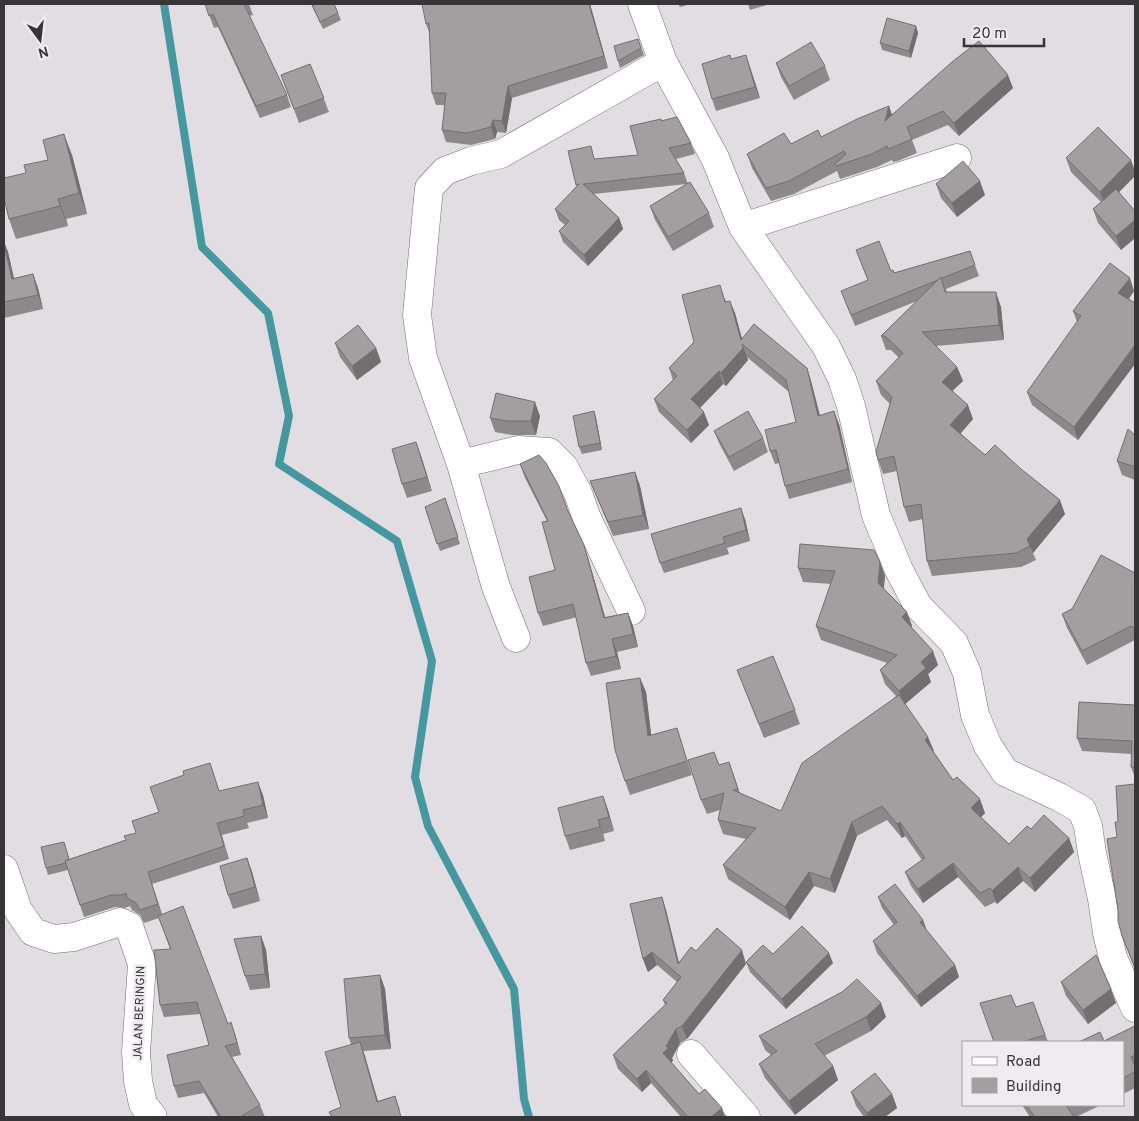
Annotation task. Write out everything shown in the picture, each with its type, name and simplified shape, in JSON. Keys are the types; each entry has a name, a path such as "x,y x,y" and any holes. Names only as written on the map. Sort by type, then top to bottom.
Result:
{"street":[{"path":"642,4 663,62 715,158 743,227 826,346 842,379 851,406 876,515 898,570 918,606 954,643 967,673 975,715 988,746 1005,772 1082,810 1088,826 1113,958 1135,1008"},
{"path":"516,638 496,586 461,464 423,358 417,315 430,188 445,171 471,161 501,154 663,62"},
{"path":"743,227 956,158"},
{"path":"461,464 518,450 549,452 564,467 578,492 586,516 631,611"},
{"name":"JALAN BERINGIN","path":"4,869 18,910 33,932 54,939 74,937 120,922 129,926 142,964 136,1052 138,1081 143,1104 153,1117"},
{"path":"691,1054 746,1117"}],"building":[{"path":"205,4 244,4 287,95 256,106 213,14 209,16"},
{"path":"312,4 334,4 338,13 320,22"},
{"path":"422,4 589,4 604,56 508,86 502,121 493,120 491,127 467,133 442,130 446,93 432,93 429,23 426,24"},
{"path":"887,18 916,26 909,51 880,43"},
{"path":"638,39 641,48 618,61 614,46"},
{"path":"979,41 1008,75 954,123 943,111 907,127 912,139 888,149 887,146 872,154 836,166 835,164 846,154 844,151 789,181 766,188 747,154 784,133 791,144 818,130 821,137 889,106 885,121 952,62"},
{"path":"811,42 825,66 789,86 776,63"},
{"path":"730,55 731,59 746,55 755,87 712,99 702,64"},
{"path":"310,64 324,98 294,109 281,75"},
{"path":"677,117 691,143 669,148 684,173 583,184 619,218 584,255 559,231 569,221 555,209 579,184 576,185 568,151 591,146 594,159 638,155 630,126"},
{"path":"1098,127 1131,160 1100,192 1066,158"},
{"path":"64,134 79,193 58,199 60,206 9,219 4,198 4,178 26,173 24,165 48,160 43,140"},
{"path":"963,161 980,181 952,203 936,184"},
{"path":"690,182 709,213 668,237 650,206"},
{"path":"1116,189 1135,211 1135,220 1116,236 1093,209"},
{"path":"879,241 891,271 893,270 894,273 970,251 975,265 941,277 938,280 851,315 841,291 868,280 856,250"},
{"path":"4,244 12,279 33,274 38,295 4,302"},
{"path":"1110,263 1130,278 1118,293 1135,303 1135,345 1074,427 1027,392 1081,316 1073,311"},
{"path":"941,277 945,292 996,292 999,325 922,332 957,367 942,382 968,405 950,425 985,455 995,445 1021,469 1060,500 1027,539 1030,546 1016,553 927,561 921,504 904,507 894,456 878,460 876,452 892,397 876,381 903,353 885,336 881,336"},
{"path":"720,285 725,302 730,301 741,340 754,324 807,368 818,416 834,411 848,469 785,486 776,450 770,451 765,430 796,422 786,380 742,344 743,348 721,373 719,371 691,399 704,412 687,430 654,399 677,376 669,368 694,342 682,295"},
{"path":"358,325 376,348 352,366 335,343"},
{"path":"496,393 535,402 531,421 507,421 490,418"},
{"path":"594,411 600,443 579,447 573,416"},
{"path":"748,411 763,438 729,457 714,431"},
{"path":"1128,429 1135,435 1135,467 1117,461"},
{"path":"416,442 427,477 402,484 392,449"},
{"path":"539,455 546,463 559,486 567,509 584,545 604,618 628,613 633,634 612,639 616,656 586,663 573,604 538,613 529,577 555,570 542,522 548,521 520,464"},
{"path":"635,472 643,515 608,522 590,481"},
{"path":"445,498 458,537 437,544 425,507"},
{"path":"741,508 746,530 723,537 725,543 660,563 651,534"},
{"path":"800,544 874,550 880,562 878,583 907,612 902,617 933,651 921,662 926,668 899,691 880,670 897,655 816,626 835,571 798,568"},
{"path":"1101,555 1135,573 1135,628 1131,626 1082,651 1062,614 1072,609"},
{"path":"773,656 795,710 759,724 737,670"},
{"path":"640,678 648,736 677,728 687,761 625,781 615,750 606,683"},
{"path":"899,695 928,737 925,740 953,780 957,777 980,799 971,808 1009,844 1027,826 1031,829 1044,815 1069,838 1030,878 1018,867 992,891 990,888 980,893 953,863 918,889 905,872 925,858 900,822 897,824 882,806 852,822 830,879 809,872 785,907 723,865 756,828 718,820 724,793 701,800 688,760 714,752 719,765 729,762 738,789 733,790 781,811 802,763"},
{"path":"1079,702 1135,705 1135,767 1131,767 1132,741 1077,738"},
{"path":"210,763 219,791 258,782 263,805 243,810 244,816 217,823 224,846 148,872 158,904 140,910 136,903 127,898 126,893 111,895 80,905 65,861 126,840 124,836 136,833 132,821 159,812 150,787 184,775 183,771"},
{"path":"1135,784 1135,967 1118,921 1107,839 1117,837 1115,822 1118,822 1116,786"},
{"path":"603,796 609,817 598,820 600,827 565,836 558,808"},
{"path":"64,842 69,859 65,861 66,863 46,868 41,847"},
{"path":"247,858 255,887 228,895 220,866"},
{"path":"895,884 923,920 920,922 955,965 917,996 873,941 897,922 878,897"},
{"path":"662,897 678,964 691,947 696,951 717,928 742,950 682,1026 676,1029 666,1046 668,1048 663,1053 699,1094 705,1089 722,1108 711,1117 688,1117 646,1070 637,1079 613,1055 667,1003 663,1000 681,977 652,952 643,959 630,904"},
{"path":"183,906 228,1024 231,1022 237,1043 225,1046 260,1105 240,1117 221,1117 199,1081 174,1086 167,1055 209,1045 197,1002 160,1005 154,950 171,949 158,916"},
{"path":"802,926 829,953 782,999 746,962 763,945 773,954"},
{"path":"261,936 265,974 245,976 234,939"},
{"path":"1096,955 1111,989 1083,1010 1061,982"},
{"path":"380,975 385,1035 349,1038 344,979"},
{"path":"857,979 881,1003 866,1017 815,1044 833,1066 789,1101 759,1064 777,1051 759,1036 842,992"},
{"path":"1011,995 1016,1007 1033,1002 1045,1035 1025,1041 994,1041 980,1003"},
{"path":"1135,1026 1135,1055 1131,1057 1135,1066 1135,1072 1124,1078 1124,1041 1104,1041"},
{"path":"1100,1032 1104,1041 1081,1041"},
{"path":"360,1042 377,1102 395,1096 401,1117 332,1117 329,1112 341,1107 325,1052"},
{"path":"875,1073 892,1094 867,1113 851,1092"},
{"path":"1027,1106 1067,1106 1074,1117 1035,1117"}],"waterway":[{"path":"164,4 202,247 268,313 289,416 279,464 397,541 432,661 415,777 428,826 514,989 524,1099 529,1117"}]}
